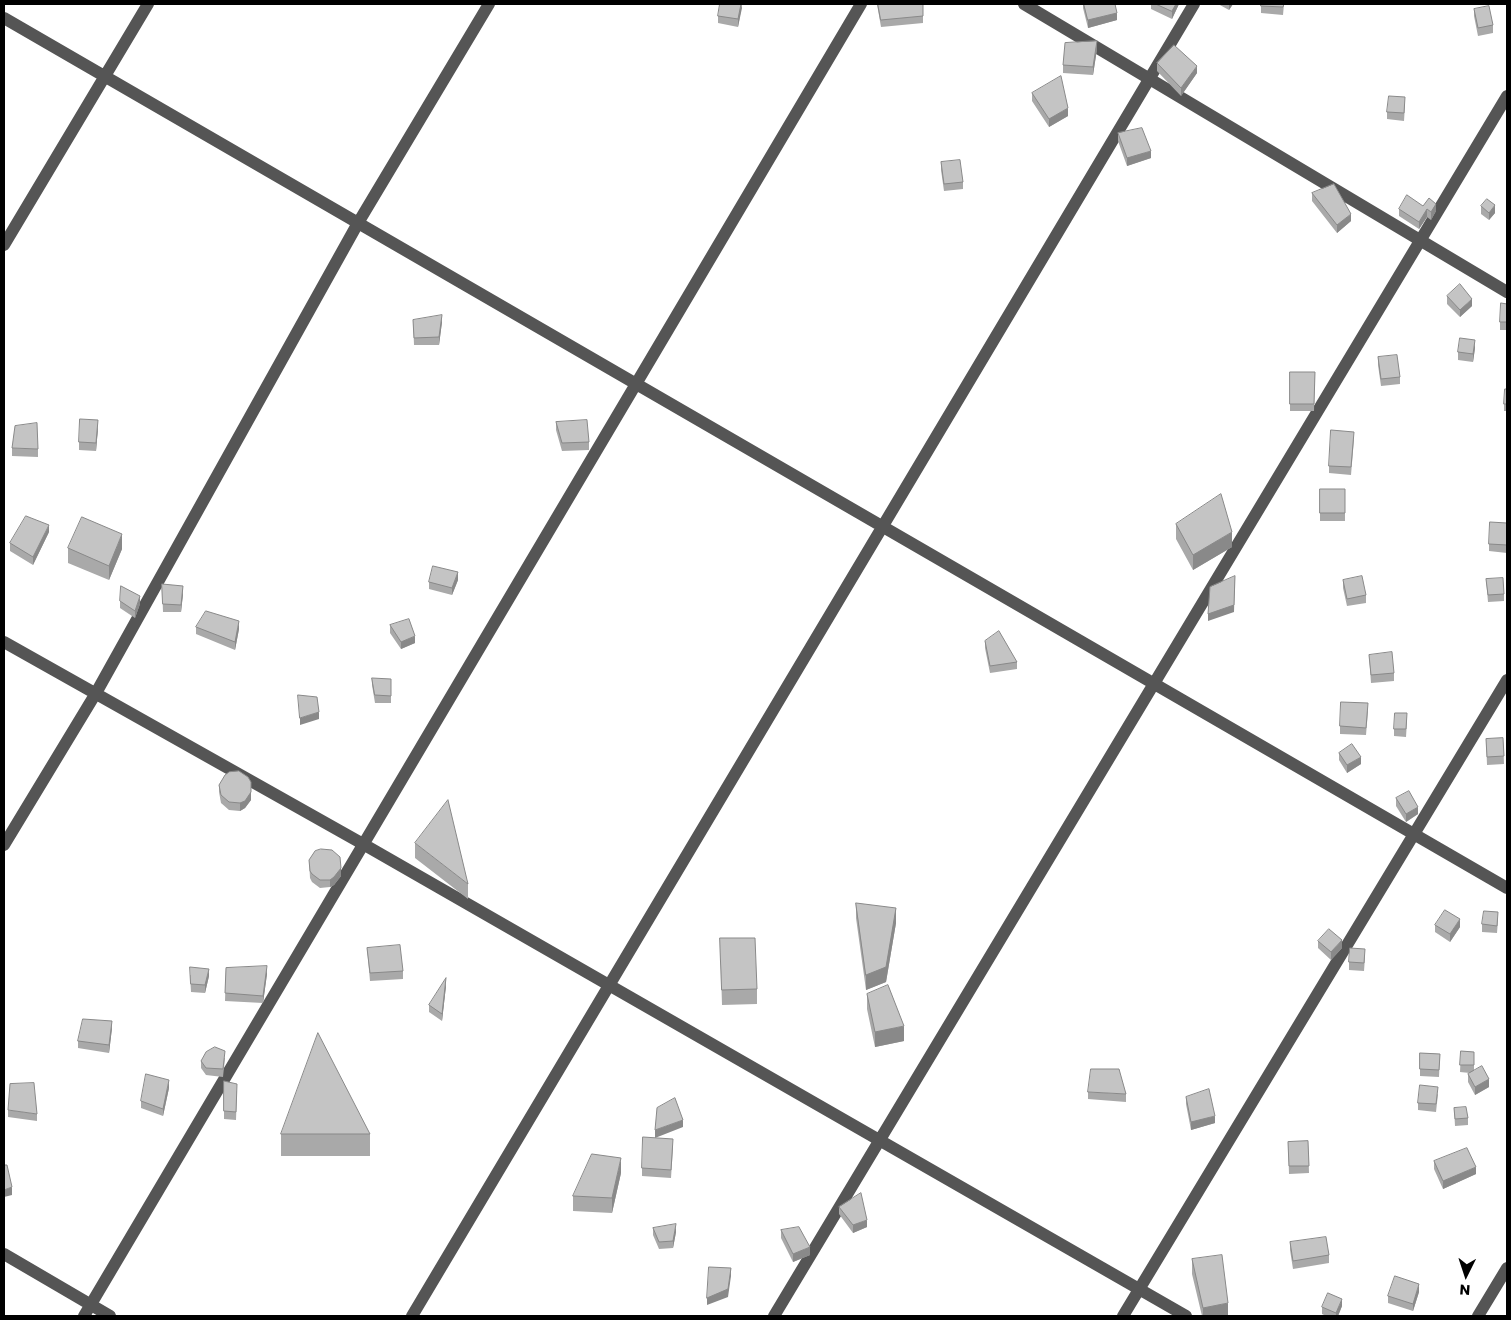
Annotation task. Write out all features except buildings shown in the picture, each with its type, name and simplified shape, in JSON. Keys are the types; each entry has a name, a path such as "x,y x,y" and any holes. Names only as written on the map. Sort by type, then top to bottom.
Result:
{"street":[{"path":"4,245 148,4"},
{"path":"4,845 96,693 358,223 488,4"},
{"path":"84,1316 861,4"},
{"path":"1024,4 1507,292"},
{"path":"412,1316 1194,4"},
{"path":"4,18 1507,888"},
{"path":"774,1316 1507,96"},
{"path":"4,642 363,844 1186,1316"},
{"path":"1123,1316 1507,680"},
{"path":"4,1254 110,1316"},
{"path":"1478,1316 1507,1268"}]}
